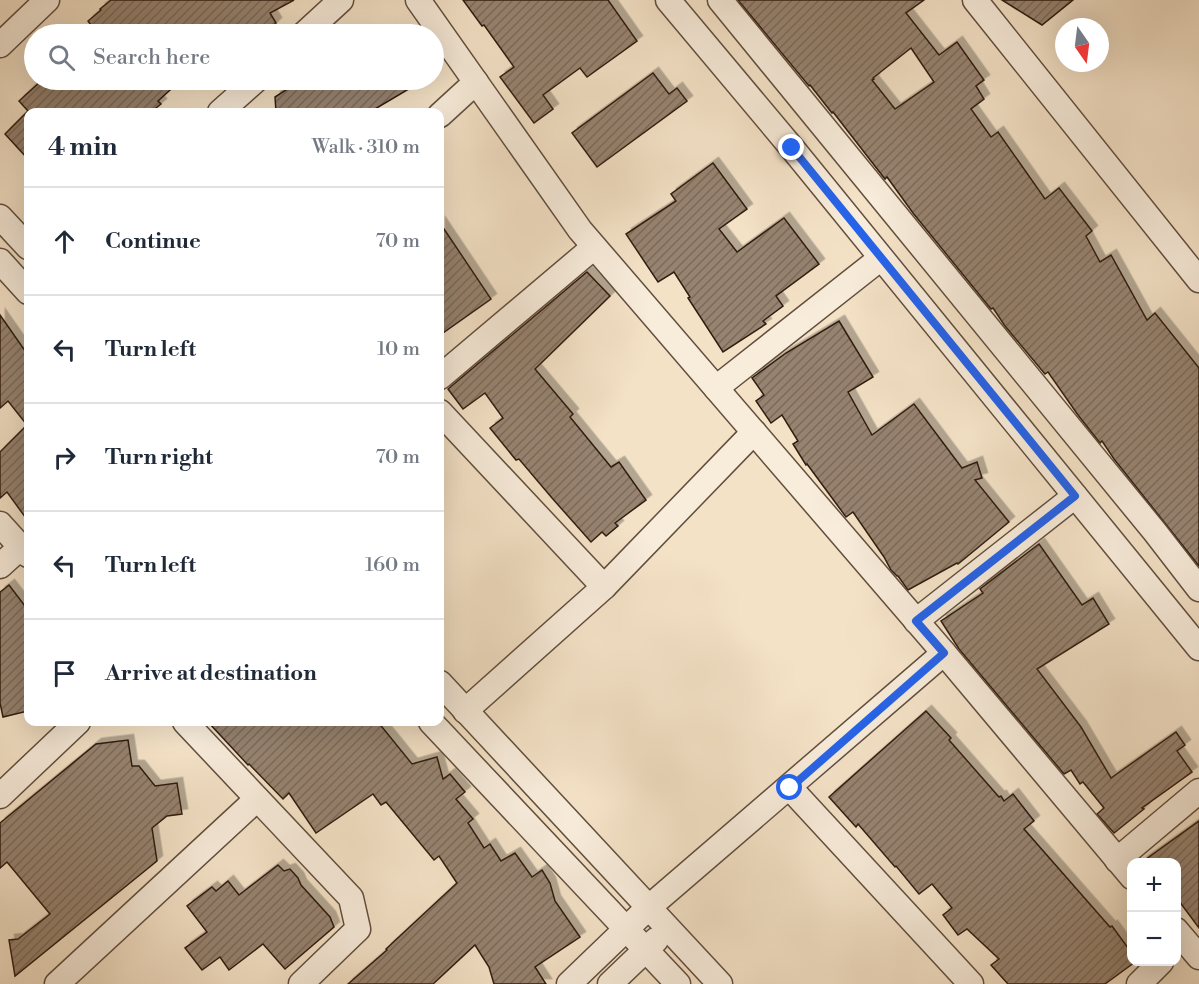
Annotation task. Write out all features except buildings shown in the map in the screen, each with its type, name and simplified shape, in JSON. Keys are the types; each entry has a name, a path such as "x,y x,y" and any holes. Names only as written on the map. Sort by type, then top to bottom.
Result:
{"street":[{"path":"0,45 47,0"},
{"path":"315,24 341,0"},
{"path":"418,0 435,24"},
{"path":"668,0 792,148 1199,648"},
{"path":"720,0 1155,532 1199,589"},
{"path":"975,0 1199,280"},
{"path":"444,37 573,221 594,247 944,653 1124,868 1199,791"},
{"path":"444,111 476,82"},
{"path":"224,108 245,90"},
{"path":"0,217 24,243"},
{"path":"444,374 594,247"},
{"path":"716,388 881,258"},
{"path":"0,261 24,288"},
{"path":"444,416 604,587"},
{"path":"465,711 604,587 754,432"},
{"path":"916,621 1075,496"},
{"path":"0,524 24,549"},
{"path":"0,566 24,551"},
{"path":"569,984 648,908 944,653"},
{"path":"444,687 720,984"},
{"path":"0,796 74,726"},
{"path":"189,726 351,898 358,929 301,984"},
{"path":"435,726 678,984"},
{"path":"790,788 971,984"},
{"path":"57,984 257,799"},
{"path":"610,984 668,929"},
{"path":"1139,984 1157,966"}],"route":[{"path":"790,788 944,653 916,621 1075,496 792,148"}]}
